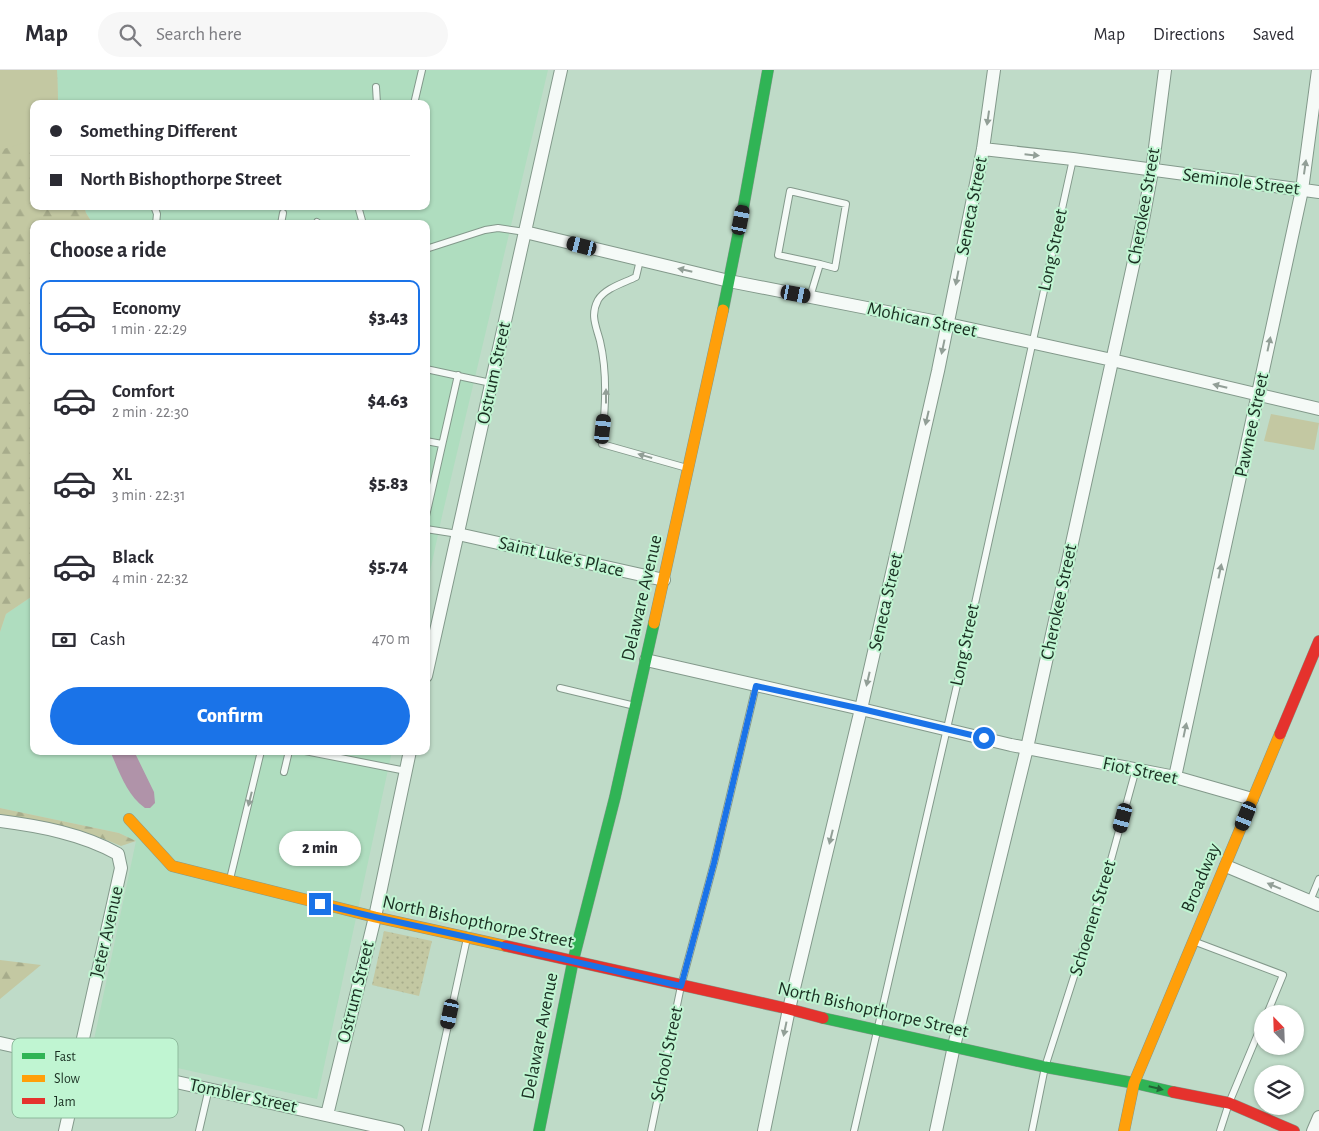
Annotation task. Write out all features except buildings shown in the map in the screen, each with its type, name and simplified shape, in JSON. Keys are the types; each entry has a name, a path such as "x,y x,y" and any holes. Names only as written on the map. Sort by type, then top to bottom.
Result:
{"main road":[{"name":"Delaware Avenue","path":"539,1131 573,961 615,797 729,281 768,70"},
{"name":"Broadway","path":"1124,1131 1134,1083 1319,642"},
{"name":"North Bishopthorpe Street","path":"129,819 172,866 375,917 876,1030 1045,1067 1229,1103 1294,1131"}],"street":[{"name":"Ostrum Street","path":"430,658 561,70"},
{"name":"Seneca Street","path":"764,1131 789,1009 862,709 948,324 984,149 994,70"},
{"name":"Cherokee Street","path":"936,1131 954,1046 1027,748 1143,220 1152,171 1165,70"},
{"name":"Pawnee Street","path":"1175,777 1302,190 1318,70"},
{"name":"Seminole Street","path":"984,149 1319,192"},
{"name":"Mohican Street","path":"525,232 729,281 948,324 1032,344 1112,360 1319,409"},
{"name":"Saint Luke's Place","path":"458,534 664,580"},
{"name":"Fiot Street","path":"646,660 1027,748 1175,777 1252,799"},
{"name":"Ostrum Street","path":"327,1115 375,917 409,755"},
{"name":"Jeter Avenue","path":"0,821 24,824 70,835 102,845 118,854 121,868 83,1038"},
{"path":"1226,866 1314,903"},
{"name":"Tombler Street","path":"178,1081 398,1131"},
{"path":"1313,1131 1319,1117"},
{"name":"Jeter Avenue","path":"65,1131 68,1118"}],"lane":[{"path":"415,100 422,70"},
{"path":"376,87 377,100"},
{"name":"Long Street","path":"854,1131 947,730 1073,159"},
{"path":"790,191 846,204 835,268 820,264 778,255 790,191"},
{"path":"282,220 283,213"},
{"path":"430,248 485,230 498,228 525,232"},
{"path":"640,260 636,277 604,292 598,300 593,315 605,370 606,398 602,444 688,469"},
{"path":"810,297 820,264"},
{"path":"430,370 491,383"},
{"path":"430,486 458,376"},
{"path":"430,442 442,444"},
{"path":"430,530 458,534"},
{"name":"School Street","path":"651,1131 681,986 714,863 756,686"},
{"path":"560,688 635,706"},
{"path":"229,880 260,755"},
{"path":"284,772 288,755"},
{"path":"325,755 406,771"},
{"name":"Schoenen Street","path":"1045,1067 1109,867 1136,769"},
{"path":"1314,903 1319,879"},
{"path":"425,1131 467,937"},
{"path":"1193,941 1284,975 1271,1005"},
{"path":"1220,1131 1229,1103 1254,1043"},
{"path":"1032,1131 1045,1067"},
{"path":"199,1131 209,1088"}],"shaded area":[{"path":"57,70 548,70 430,572 430,220 90,220 85,210 430,210 430,100 58,100"},
{"path":"30,598 30,755 391,755 317,1099 178,1068 178,1038 94,1038 136,841 119,833 0,808 0,632 6,614"},
{"path":"112,755 136,755 154,792 155,803 150,808 145,808 128,790"}],"green space":[{"path":"0,70 57,70 58,100 30,100 30,210 85,210 90,220 30,220 30,598 6,614 0,632"},
{"path":"0,70 57,70 58,100 30,100 30,141 0,150"},
{"path":"1271,414 1319,423 1314,450 1264,441"},
{"path":"0,808 119,833 136,841 121,846 62,826 0,816"},
{"path":"384,931 432,941 419,996 372,985"},
{"path":"0,960 41,965 0,999"}],"traffic: fast":[{"path":"723,310 768,70"},
{"path":"539,1131 573,961 615,797 654,623"},
{"path":"823,1018 1045,1067 1173,1092"}],"traffic: slow":[{"path":"654,623 723,310"},
{"path":"1124,1131 1134,1083 1280,734"},
{"path":"129,819 172,866 375,917 506,946"}],"traffic: jam":[{"path":"1280,734 1319,641"},
{"path":"506,946 823,1018"},
{"path":"1173,1092 1229,1103 1294,1131"}],"route":[{"path":"320,904 681,986 714,863 756,686 984,738"}]}
